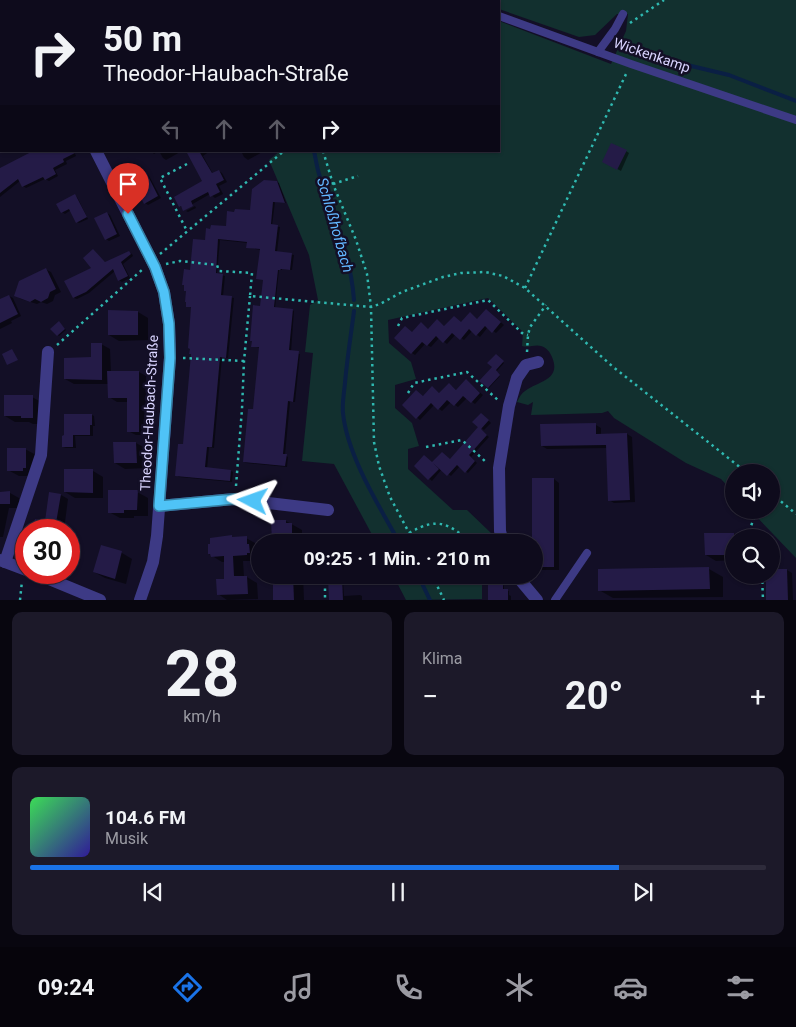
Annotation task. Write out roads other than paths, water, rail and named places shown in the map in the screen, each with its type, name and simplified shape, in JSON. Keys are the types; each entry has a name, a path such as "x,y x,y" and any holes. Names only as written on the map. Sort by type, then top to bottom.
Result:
{"street":[{"name":"Theodor-Haubach-Straße","path":"97,152 154,264 164,292 169,324 170,358 157,536 152,562 140,600"},
{"path":"15,566 3,561 41,455 48,352"},
{"path":"501,534 500,468 509,406 517,378 532,364"},
{"path":"159,506 234,499 328,510"},
{"path":"61,584 100,600"},
{"path":"524,584 537,600"}],"lane":[{"path":"598,52 615,29 623,14"},
{"name":"Wickenkamp","path":"500,16 631,64 796,120"},
{"path":"555,600 587,553"}],"waterway":[{"path":"662,59 729,75 796,101"},
{"name":"Schloßhofbach","path":"314,152 319,174 346,253 354,300"},
{"name":"Schloßhofbach","path":"354,311 343,413 357,463 395,534"},
{"name":"Schloßhofbach","path":"422,584 430,600"}]}
